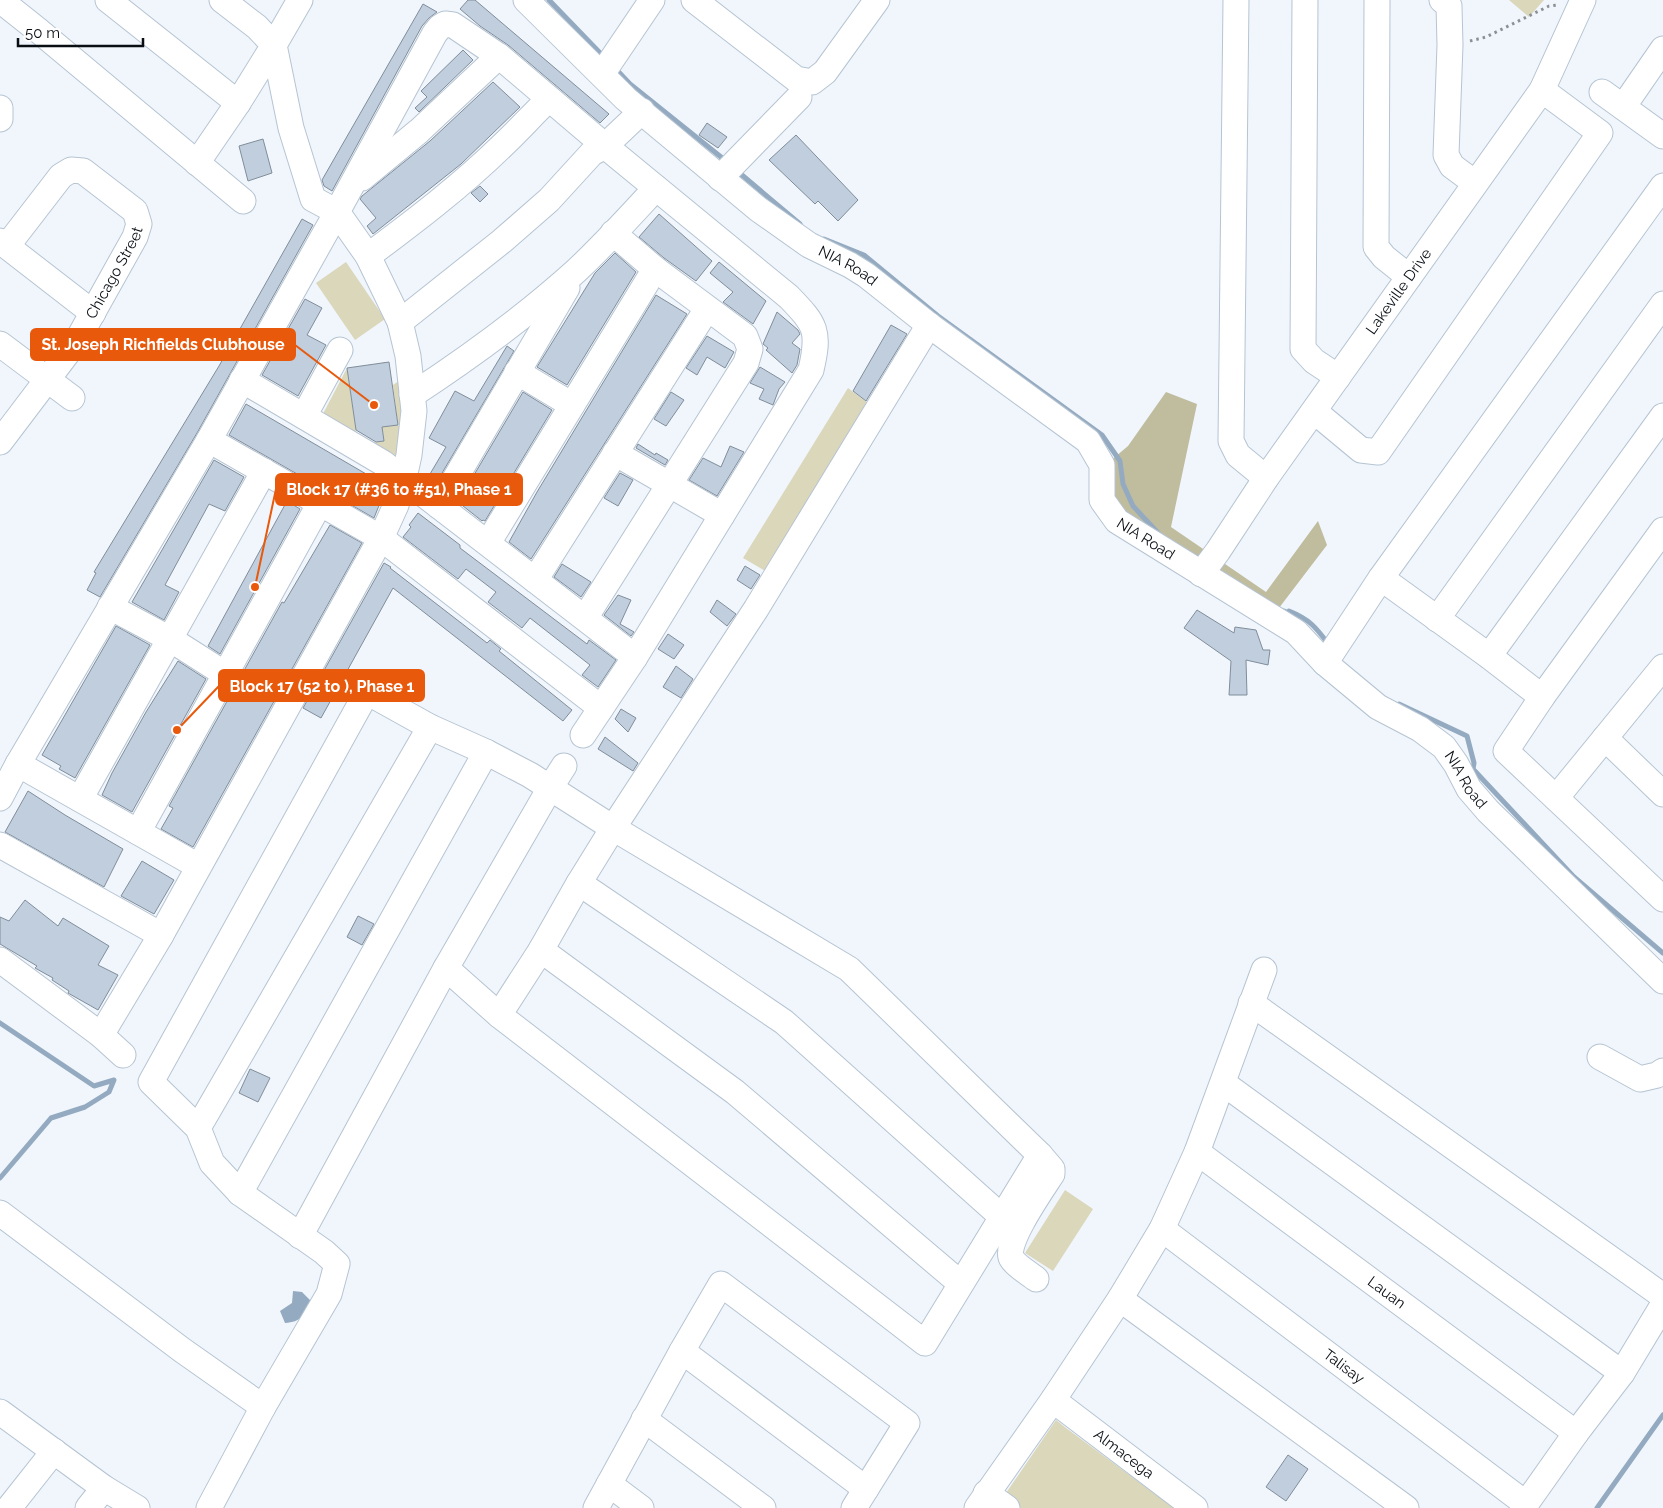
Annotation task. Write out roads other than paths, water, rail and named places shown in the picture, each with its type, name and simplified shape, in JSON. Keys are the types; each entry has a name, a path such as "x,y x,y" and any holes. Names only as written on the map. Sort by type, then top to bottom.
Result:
{"street":[{"path":"0,0 39,30 242,201"},
{"path":"108,0 238,103"},
{"path":"101,1035 161,935 381,538 396,505 409,455 414,411 408,356 400,322 368,256 337,212 314,199 291,128 274,45 257,27 222,0"},
{"path":"197,163 238,103 300,0"},
{"name":"NIA Road","path":"526,0 634,105 758,209 809,245 850,265 866,276 929,325 1088,441 1102,465 1102,500 1117,521 1296,632 1330,656 1378,707 1420,729 1444,747 1456,764 1469,789 1488,812 1663,981"},
{"path":"602,74 652,0"},
{"path":"694,0 796,79 812,82 825,72 877,0"},
{"path":"1236,0 1231,441 1238,455 1266,478"},
{"path":"1305,0 1303,349 1314,361 1338,377"},
{"path":"1376,0 1376,247 1384,257 1409,276"},
{"path":"1442,0 1449,6 1450,45 1446,154 1452,166 1475,183"},
{"name":"Lakeville Drive","path":"1201,574 1266,478 1542,90 1582,2"},
{"path":"0,798 18,764 209,440 440,27 445,24 453,25 499,56 549,99 598,146 656,188 789,297 807,316 815,330 815,352 811,370 635,657 583,735"},
{"path":"1623,107 1663,49"},
{"path":"352,186 419,131 499,56"},
{"path":"1314,411 1361,450 1378,452 1600,133 1542,90"},
{"path":"1602,92 1663,136"},
{"path":"720,178 799,97"},
{"path":"368,256 461,183 502,146 549,99"},
{"path":"400,322 502,241 549,200 634,105"},
{"path":"0,108 0,119"},
{"name":"Chicago Street","path":"0,442 78,339 135,237 139,224 136,211 83,171 71,170 61,176 4,243"},
{"path":"1330,656 1381,578 1663,186"},
{"path":"412,395 467,359 536,306 578,270 656,188"},
{"path":"585,618 746,364 750,349 745,336 655,269 613,234"},
{"path":"4,243 93,313"},
{"path":"488,543 655,269"},
{"path":"439,506 578,270"},
{"path":"1437,619 1663,304"},
{"path":"535,580 707,309"},
{"path":"499,1015 541,950 613,828 756,609 929,325"},
{"path":"0,344 72,398"},
{"path":"304,416 340,350"},
{"path":"517,372 572,405"},
{"path":"242,380 383,463 635,657"},
{"path":"1489,656 1663,416"},
{"path":"209,440 381,538 601,708"},
{"path":"615,453 722,515"},
{"path":"80,799 264,471"},
{"path":"138,832 320,503"},
{"path":"1663,530 1506,750 1663,899"},
{"path":"1381,578 1542,697"},
{"path":"110,607 170,639 225,674"},
{"path":"1556,798 1605,738 1659,679"},
{"path":"209,1508 263,1407 329,1294 337,1264 324,1252 240,1193 212,1163 198,1128 150,1082 367,692 430,727 486,752 550,788 613,828 849,969 1040,1155 1010,1223 960,1284 925,1342 499,1015 446,968"},
{"path":"198,1128 430,727"},
{"path":"1605,738 1663,794"},
{"path":"240,1193 486,752"},
{"path":"18,764 198,866"},
{"path":"300,1236 446,968 564,766"},
{"path":"0,845 161,935"},
{"path":"579,883 784,1022 1010,1223 1010,1251 1012,1259 1036,1279"},
{"path":"541,950 735,1092 960,1284"},
{"path":"0,960 101,1035 123,1055"},
{"path":"1007,1508 982,1501 1053,1400 1120,1299 1162,1229 1197,1152 1264,970"},
{"path":"1251,1003 1663,1296"},
{"path":"1600,1057 1640,1079 1658,1075 1663,1071"},
{"path":"1223,1084 1622,1373"},
{"name":"Lauan","path":"1197,1152 1576,1433"},
{"path":"0,1213 182,1350 263,1407"},
{"name":"Talisay","path":"1162,1229 1524,1506"},
{"path":"596,1508 644,1419 682,1351 721,1284 906,1423 860,1498 682,1351"},
{"path":"1120,1299 1406,1508"},
{"path":"1524,1506 1622,1373 1663,1305"},
{"name":"Almacega","path":"1053,1400 1195,1508"},
{"path":"1,1414 104,1488 137,1508"},
{"path":"644,1419 762,1508"},
{"path":"9,1508 54,1451"},
{"path":"609,1484 641,1508"},
{"path":"88,1508 104,1488"}],"water":[{"path":"293,1291 302,1292 312,1302 302,1317 285,1323 280,1311 292,1303"}],"waterway":[{"path":"549,0 604,57"},
{"path":"614,67 630,84 726,161"},
{"path":"736,170 800,224"},
{"path":"824,239 864,255 938,316 1102,435 1120,461 1123,484 1133,506 1159,534"},
{"path":"1284,611 1296,614 1307,621 1316,628 1329,645"},
{"path":"1399,704 1467,736 1474,763 1473,769 1574,877 1663,953"},
{"path":"0,1023 94,1086 114,1080 109,1092 85,1107 51,1118 0,1178"},
{"path":"1597,1508 1663,1415"}],"place":[{"name":"St. Joseph Richfields Clubhouse","path":"374,405"},
{"name":"Block 17 (#36 to #51), Phase 1","path":"255,587"},
{"name":"Block 17 (52 to ), Phase 1","path":"177,730"}]}
